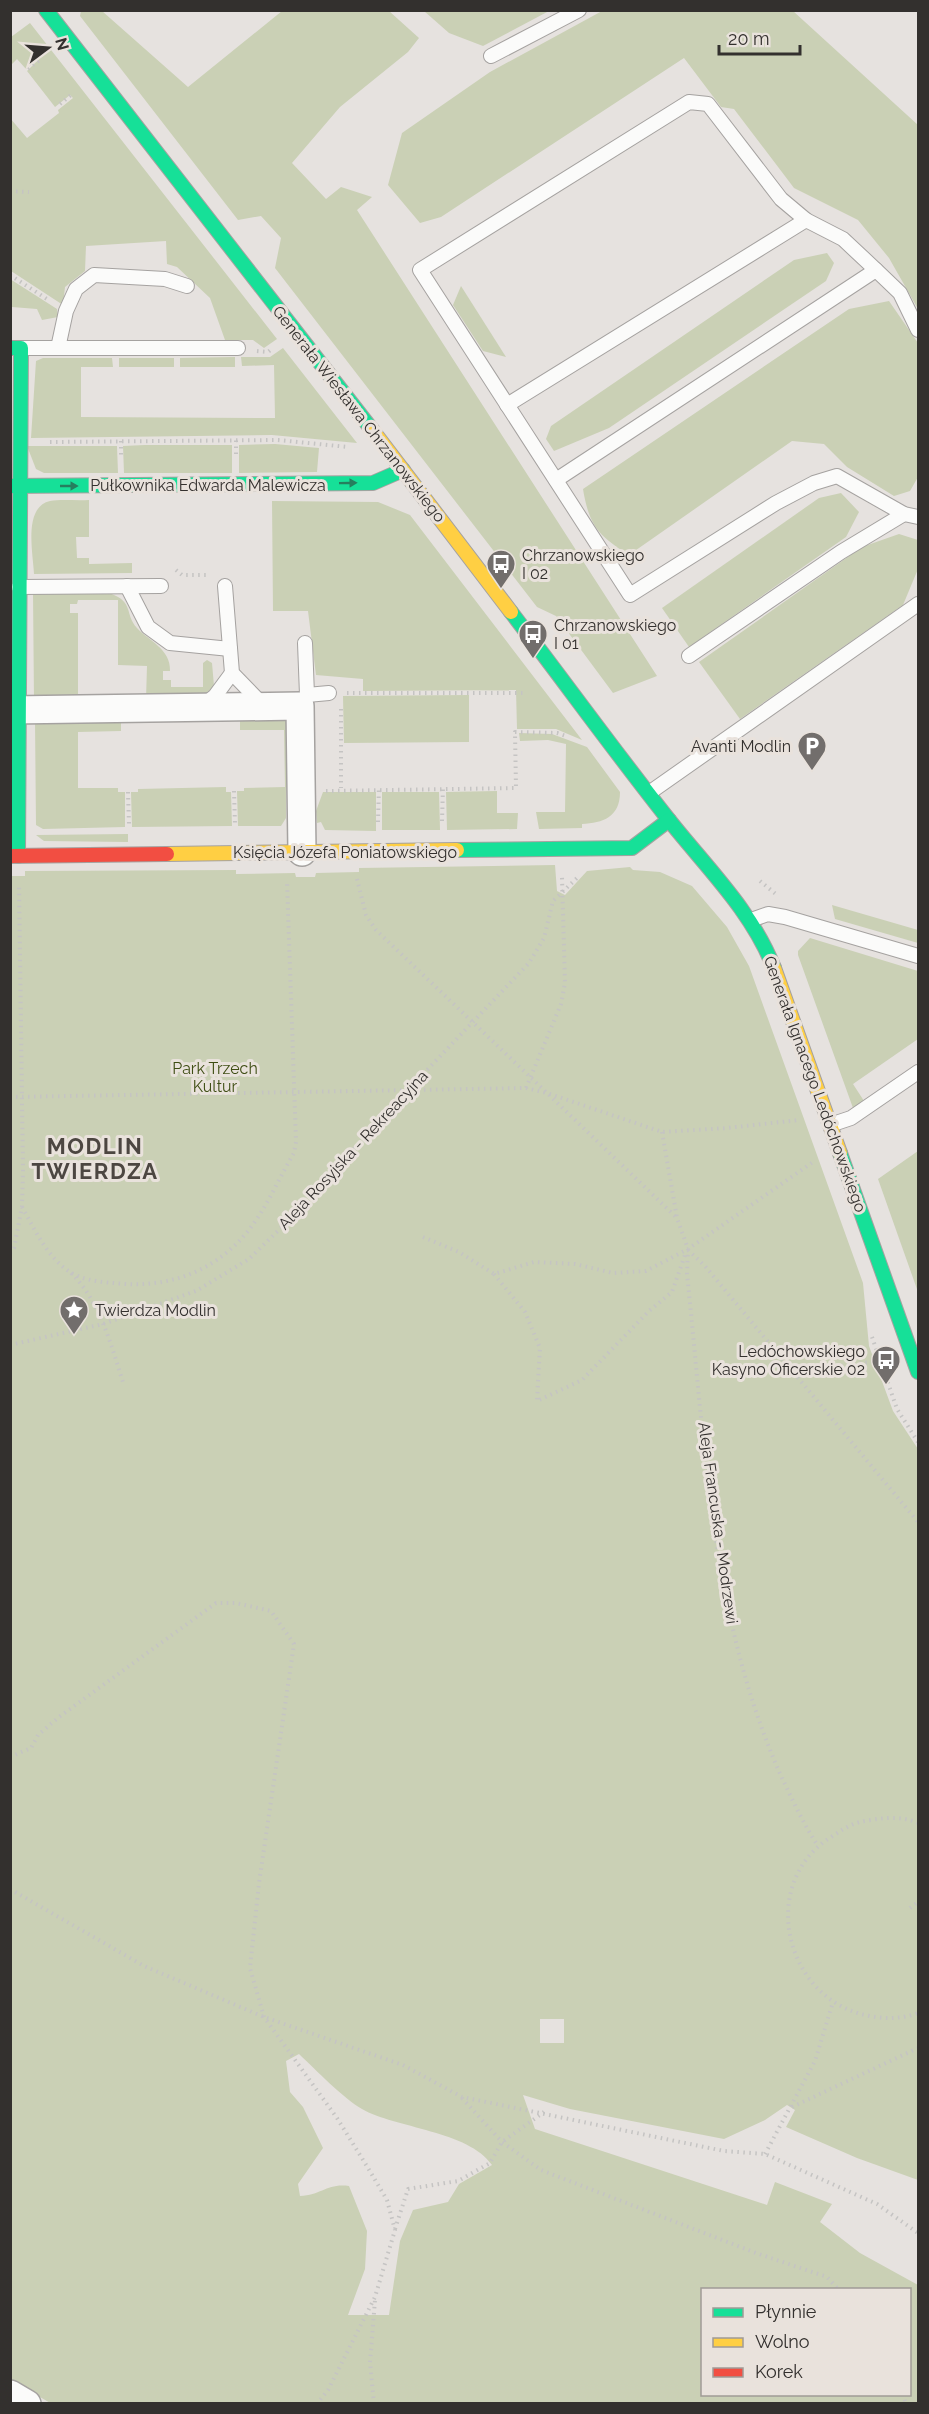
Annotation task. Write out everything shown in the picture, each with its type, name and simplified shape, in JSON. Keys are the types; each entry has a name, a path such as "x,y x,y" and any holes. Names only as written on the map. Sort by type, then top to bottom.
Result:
{"street":[{"name":"Generała Wiesława Chrzanowskiego","path":"46,10 403,470 669,820"},
{"path":"14,856 15,486 19,442 16,348"},
{"name":"Pułkownika Edwarda Malewicza","path":"15,486 373,483 403,470"},
{"path":"14,709 264,706 304,700 302,852"},
{"name":"Księcia Józefa Poniatowskiego","path":"14,856 632,848 669,820"},
{"name":"Generała Ignacego Ledóchowskiego","path":"669,820 750,920 764,942 918,1372"},
{"path":"10,2394 27,2403"}],"lane":[{"path":"491,56 579,10"},
{"path":"918,330 900,293 843,239 806,220 781,199 708,104 689,102 420,270 630,595 776,503 814,483 837,476 904,514 918,517"},
{"path":"507,405 806,220"},
{"path":"556,480 876,270"},
{"path":"58,348 66,311 76,289 94,275 165,279 187,286"},
{"path":"16,348 238,348"},
{"path":"688,656 841,552 904,514"},
{"path":"127,586 148,627 170,643 230,649"},
{"path":"15,587 161,586"},
{"path":"225,586 232,673 264,706"},
{"path":"649,793 918,604"},
{"path":"305,643 304,700 335,693"},
{"path":"201,707 215,696 232,673"},
{"path":"750,920 768,914 784,917 918,956"},
{"path":"829,1120 851,1118 918,1072"}],"path":[{"path":"28,69 42,58"},
{"path":"60,104 71,95"},
{"path":"10,191 29,192"},
{"path":"10,275 66,311"},
{"path":"19,442 278,440 351,447"},
{"path":"335,693 525,693"},
{"path":"341,705 342,789"},
{"path":"323,790 379,787 516,788 515,732 557,733 575,740"},
{"path":"378,823 379,787"},
{"path":"442,823 443,788"},
{"path":"234,791 235,815"},
{"path":"128,792 129,820"},
{"name":"Aleja Rosyjska - Rekreacyjna","path":"10,1345 103,1324 196,1291 249,1259 286,1223 532,957 547,930 553,901 585,866 584,850"},
{"path":"10,1253 14,1248 22,1207 22,1097 14,856"},
{"path":"526,1088 561,1004 565,983 561,893 562,878 567,872"},
{"path":"71,1273 99,1282 129,1285 163,1284 192,1275 232,1247 249,1231 294,1153 287,880"},
{"path":"366,915 376,930 471,1023 677,1218"},
{"path":"10,1097 526,1088 662,1132 829,1120"},
{"name":"Aleja Francuska - Modrzewi","path":"662,1132 677,1218 688,1249 687,1274 710,1486 731,1619 743,1669 770,1750 818,1846"},
{"path":"494,1274 534,1262 575,1264 614,1273 646,1271 688,1249 838,1145"},
{"path":"22,1207 44,1247 86,1287 103,1324 124,1385"},
{"path":"423,1237 459,1252 494,1274 525,1312 540,1348 537,1401 582,1380 649,1311 672,1292 688,1249"},
{"path":"688,1249 705,1266 918,1522"},
{"path":"793,1372 879,1361"},
{"path":"10,1758 31,1748 38,1735 59,1716 216,1603 236,1603 271,1611 294,1644 259,1883 250,1968 264,2017 356,2148 387,2200 395,2230"},
{"path":"918,1823 882,1818 849,1825 818,1846 800,1868 788,1899 788,1932 797,1964 817,1990 844,2009 876,2018 909,2016 918,2013"},
{"path":"10,1889 144,1966 264,2017 402,2065 462,2097 544,2112 724,2151 765,2154 877,2204 918,2234"},
{"path":"910,1908 918,1902"},
{"path":"765,2154 815,2061 833,2002"},
{"path":"791,2108 918,2048"},
{"path":"462,2097 502,2142 541,2170 745,2249 827,2277 838,2288"},
{"path":"317,2403 328,2390 375,2297 408,2189 458,2181 490,2163 502,2142 544,2112"},
{"path":"374,2403 370,2363 375,2297"}],"green space":[{"path":"81,11 102,11 188,87 282,11 389,11 419,38 408,52 340,107 292,163 326,199 341,187 372,197 357,210 657,676 613,693 556,616 537,607 275,268 281,238 261,216 238,220 80,16"},
{"path":"424,11 549,11 483,46 449,33"},
{"path":"602,11 793,11 918,125 918,309 889,258 858,220 794,188 734,109 721,107 684,58 441,217 420,223 388,185 402,133 490,72"},
{"path":"30,23 277,339 264,348 253,340 225,340 210,298 177,267 167,264 166,241 86,246 85,271 65,287 63,305 11,271 10,118 27,138 59,113 58,110 73,98 70,95 55,107 27,71 41,57 26,69 17,59 11,65 11,37"},
{"path":"827,253 834,263 826,281 609,428 554,451 546,439 551,426 794,260"},
{"path":"10,279 57,309 58,317 42,320 37,309 12,307 11,316"},
{"path":"461,286 506,357 483,351 453,305"},
{"path":"889,301 918,343 918,477 910,491 894,496 847,467 824,444 792,441 629,555 610,542 597,529 588,512 583,489 849,309"},
{"path":"283,348 357,443 272,435 31,438 36,361 43,358 112,358 113,367 81,367 81,417 275,418 274,365 242,366 241,357 270,357"},
{"path":"235,357 235,367 180,367 180,358"},
{"path":"119,358 174,358 174,367 119,367"},
{"path":"275,444 319,448 317,472 239,473 239,445"},
{"path":"232,445 232,473 124,473 123,446"},
{"path":"27,446 117,446 118,473 44,473 36,469"},
{"path":"841,493 859,512 846,537 689,647 662,608 819,498"},
{"path":"89,500 89,537 76,537 77,558 89,558 89,564 132,563 132,573 34,574 32,532 36,512 50,501"},
{"path":"272,501 378,502 410,515 582,740 556,729 517,729 516,690 363,691 363,679 316,675 308,611 273,611"},
{"path":"899,534 918,540 918,569 903,605 740,719 699,662 862,547"},
{"path":"33,593 109,593 123,600 133,623 167,657 170,671 163,671 163,680 171,680 171,687 203,687 203,663 207,660 212,663 214,686 199,700 146,699 147,666 118,665 118,600 78,600 77,604 70,604 70,613 78,613 78,701 34,701"},
{"path":"469,695 469,742 344,743 343,696"},
{"path":"286,720 286,818 281,826 238,826 237,791 244,791 244,788 285,787 284,730 240,730 240,721"},
{"path":"35,722 121,722 121,731 78,732 78,788 118,788 118,792 125,792 125,827 43,829 36,825"},
{"path":"519,733 552,734 587,747 620,792 614,813 603,820 582,824 582,828 539,829 536,812 565,812 566,744 548,740 520,741"},
{"path":"226,787 226,792 231,792 232,826 132,827 131,792 138,792 138,789"},
{"path":"497,791 497,813 518,813 517,829 447,830 446,792"},
{"path":"323,792 376,792 376,831 325,830 321,822 317,823 316,811"},
{"path":"382,792 439,792 440,830 382,830"},
{"path":"128,834 128,842 44,841 36,835"},
{"name":"Park Trzech Kultur","path":"555,865 557,891 565,895 587,871 630,867 633,870 660,872 692,886 727,927 749,966 863,1283 869,1346 893,1411 918,1449 918,2180 857,2158 786,2127 795,2110 787,2105 765,2120 724,2139 570,2109 523,2095 535,2129 767,2205 775,2182 832,2204 820,2222 860,2253 918,2285 918,2403 52,2404 11,2380 11,876 25,876 25,871 236,870 236,874 295,873 296,877 315,877 316,873 359,872 359,868","holes":["540,2019 564,2019 564,2043 540,2043","299,2054 338,2091 362,2109 393,2121 449,2137 481,2154 492,2165 459,2184 448,2202 413,2210 400,2241 389,2315 348,2315 365,2269 367,2231 349,2186 335,2186 314,2194 300,2196 298,2184 323,2148 303,2107 290,2092 286,2061"]},
{"path":"832,905 918,930 918,943 835,919"},
{"path":"810,938 918,971 918,1039 853,1084 864,1101 853,1108 798,955 798,951"},
{"path":"918,1151 918,1292 878,1179"}],"traffic: fast":[{"path":"46,10 373,431"},
{"path":"10,348 21,348 18,856"},
{"path":"10,486 373,483 403,470"},
{"path":"511,612 649,794 728,891 754,928 774,968"},
{"path":"457,850 632,848 669,820"},
{"path":"840,1153 918,1372"}],"traffic: slow":[{"path":"373,431 511,612"},
{"path":"167,854 457,850"},
{"path":"774,968 840,1153"}],"traffic: jam":[{"path":"10,856 167,854"}],"place":[{"name":"Chrzanowskiego I 02","path":"501,590"},
{"name":"Chrzanowskiego I 01","path":"533,660"},
{"name":"Avanti Modlin","path":"812,772"},
{"name":"Twierdza Modlin","path":"74,1336"},
{"name":"Ledóchowskiego Kasyno Oficerskie 02","path":"886,1386"}],"district":[{"name":"MODLIN TWIERDZA","path":"95,1158"}]}
